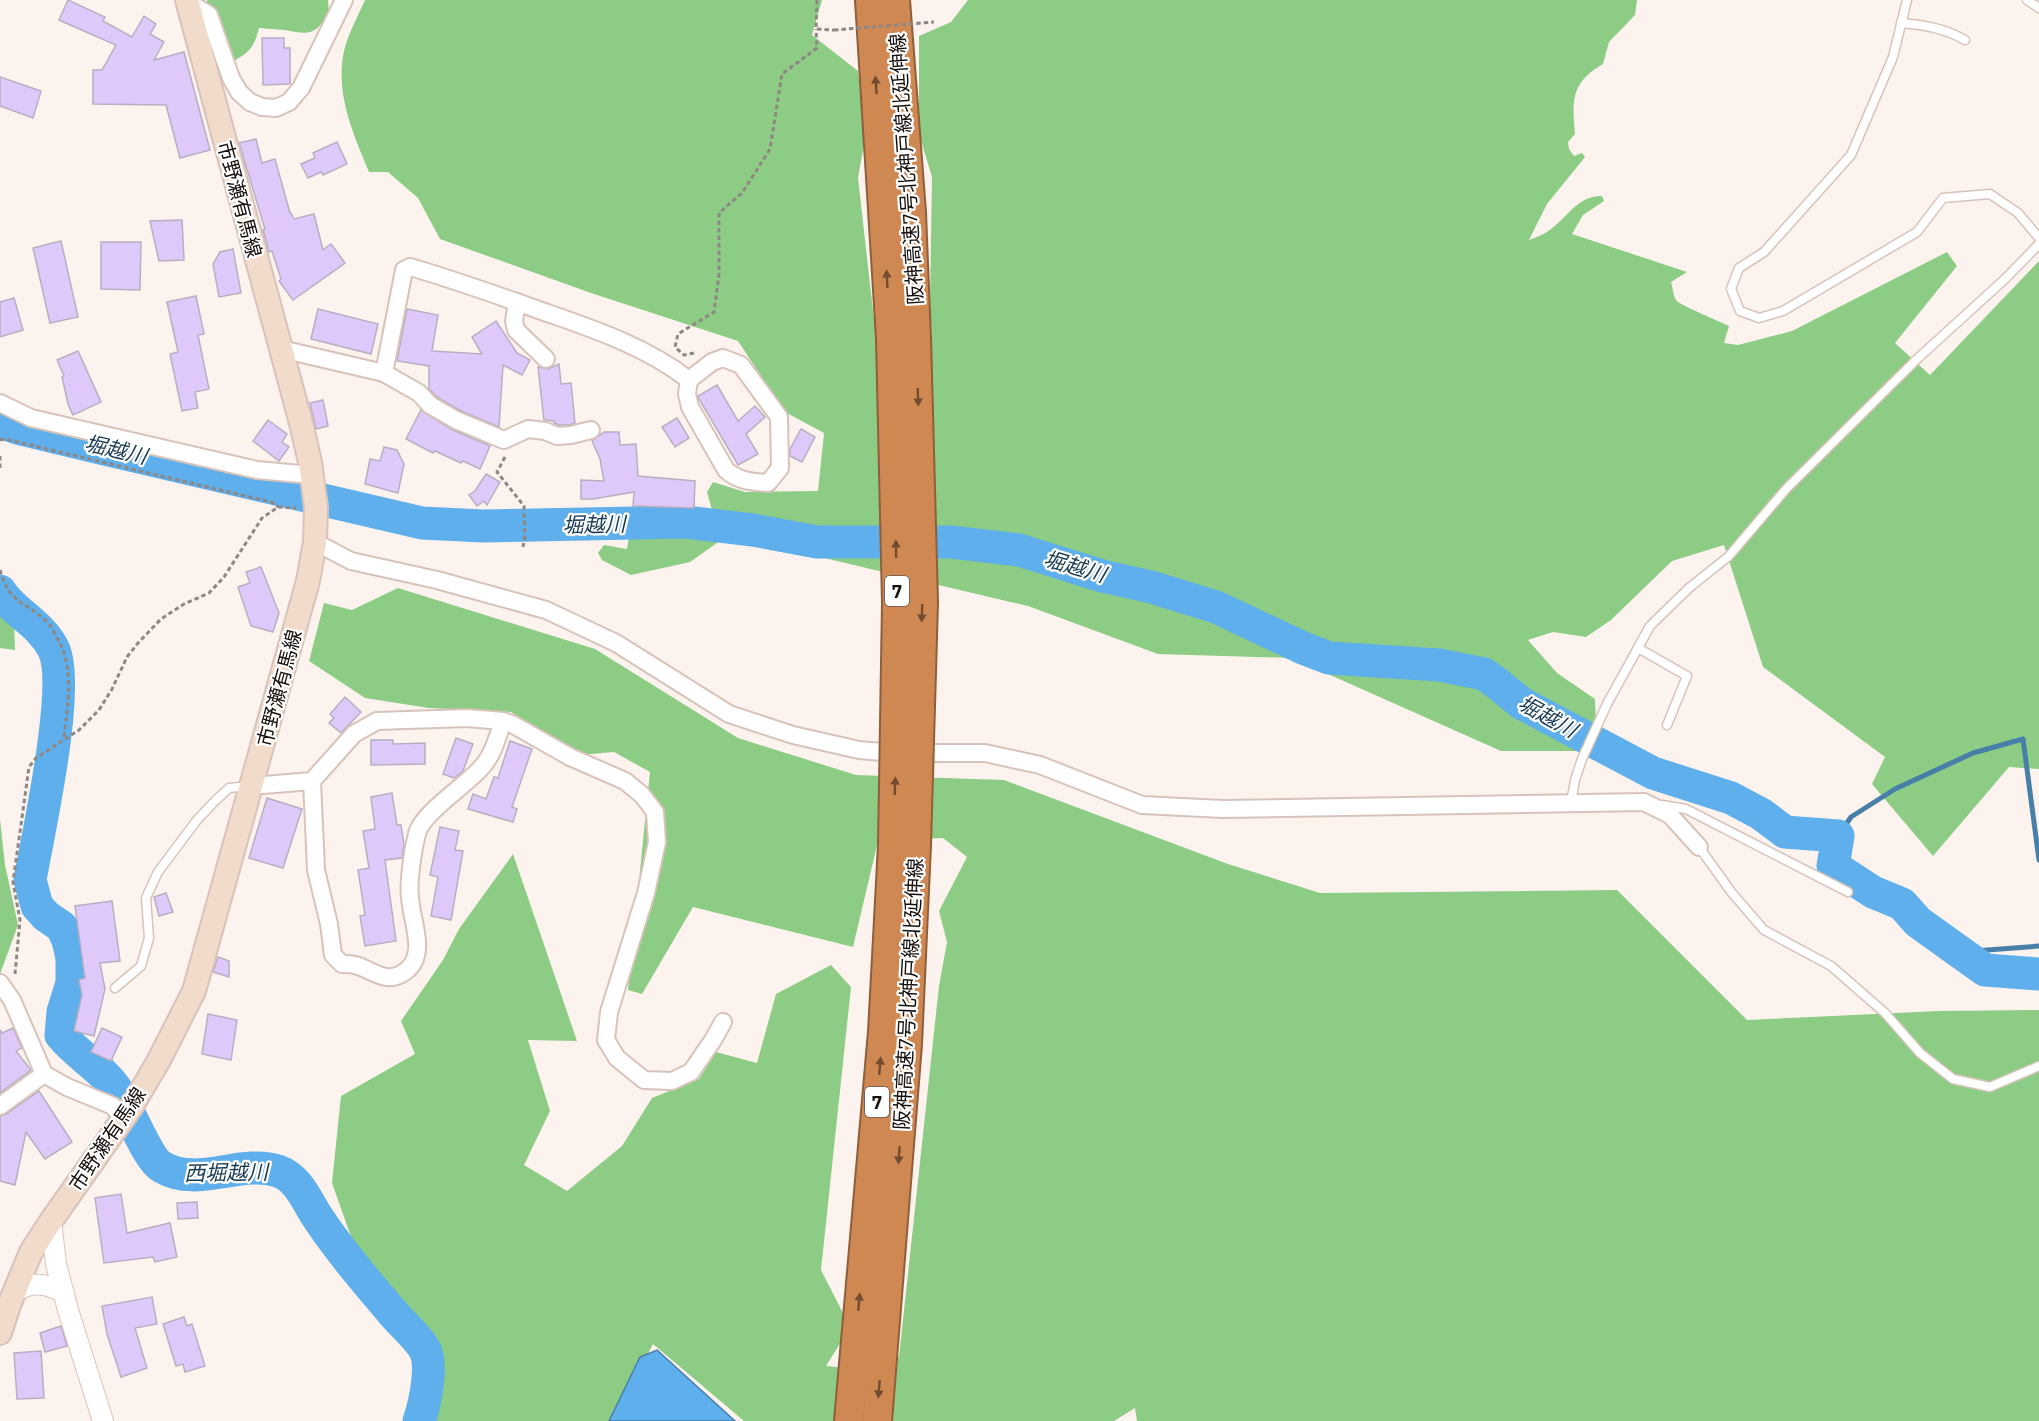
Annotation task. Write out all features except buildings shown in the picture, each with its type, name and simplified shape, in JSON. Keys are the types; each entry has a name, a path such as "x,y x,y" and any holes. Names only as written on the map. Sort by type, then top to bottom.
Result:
{"highway":[{"name":"阪神高速7号北神戸線北延伸線","path":"870,0 903,338"},
{"name":"阪神高速7号北神戸線北延伸線","path":"895,0 911,213 903,338"},
{"name":"7","path":"903,338 897,603 905,845"},
{"name":"阪神高速7号北神戸線北延伸線","path":"877,1421 907,1044 905,845"},
{"name":"阪神高速7号北神戸線北延伸線","path":"849,1421 883,1032 905,845"}],"main road":[{"name":"市野瀬有馬線","path":"0,1333 8,1300 31,1252 128,1113 159,1060 194,991 308,581 315,542 314,495 302,423 188,6"}],"street":[{"path":"188,6 198,8 209,15 231,78 239,92 250,102 262,107 276,108 289,102 301,88 344,0"},
{"path":"384,373 404,270 410,267 614,336 646,351 690,380"},
{"path":"517,302 514,321 516,330 546,359"},
{"path":"281,349 384,373 420,393 430,405 456,420 504,440 514,433 528,429 545,431 557,436 591,430"},
{"path":"723,358 741,365 758,387 779,417 780,468 768,483 734,477 726,470 690,407 687,394 690,380 712,362 723,358"},
{"path":"0,403 30,418 257,470 314,495"},
{"path":"315,542 351,561 437,580 546,610 616,643 729,714 793,735 859,750 894,753 984,753 1040,765 1142,805 1234,809 1644,802 1670,815 1699,847"},
{"path":"252,786 312,781 354,734 377,721 467,718 503,720 512,724 570,757 625,781 642,795 655,812 657,842 646,893 609,1012 606,1040 617,1058 644,1080 672,1081 691,1072 723,1022"},
{"path":"312,781 316,870 329,924 333,954 342,964 356,965 373,974 391,978 406,970 416,958 417,943 409,896 417,832 426,818 481,768 494,750 503,720"},
{"path":"0,983 12,1000 44,1074 67,1087 128,1113"},
{"path":"0,1106 44,1074"},
{"path":"51,1221 56,1264 103,1421"},
{"path":"8,1300 33,1284 44,1285 64,1293"}],"lane":[{"path":"1907,0 1893,57 1851,155 1764,252 1739,268 1731,289 1740,310 1759,318 1783,311 1917,232 1943,198 1990,194 2018,213 2039,238"},
{"path":"2027,0 2039,8"},
{"path":"1901,24 1927,26 1952,33 1965,40"},
{"path":"1571,804 1575,780 1582,759 1607,704 1650,626 1689,588 1729,556 1786,489 1916,360 2006,278 2039,244"},
{"path":"1638,648 1688,676 1666,725"},
{"path":"115,988 141,966 149,938 146,898 158,872 197,820 229,788 252,786"},
{"path":"1644,802 1686,809 1848,892"},
{"path":"1699,847 1732,893 1764,930 1832,966 1885,1012 1920,1053 1953,1079 1990,1087 2039,1066"}],"path":[{"path":"701,352 684,355 675,347 678,334 714,312 719,275 719,213 742,193 771,149 782,74 817,48 817,0"},
{"path":"816,29 834,30 934,22"},
{"path":"514,433 513,441 496,472 524,506 523,547"},
{"path":"0,440 271,502 278,507"},
{"path":"0,456 0,469"},
{"path":"12,1000 20,920 13,882 29,767 36,758 79,730 99,710 127,657 161,619 184,604 209,593 224,577 262,519 278,507 314,495"},
{"path":"0,570 4,584 13,597 47,621 62,645 68,663 70,683 64,740"}],"green space":[{"path":"207,0 328,0 329,13 315,30 310,32 259,28 251,48 234,61 218,57 208,33"},
{"path":"365,0 822,0 812,35 858,71 866,133 858,178 876,337 932,340 930,300 932,177 919,134 919,36 951,22 968,0 1637,0 1635,15 1609,42 1603,64 1592,71 1579,85 1574,101 1575,134 1568,142 1569,149 1574,156 1582,153 1585,157 1547,204 1529,240 1549,231 1580,203 1602,196 1604,201 1583,215 1572,234 1687,272 1671,282 1676,299 1685,306 1729,326 1724,343 1738,345 1792,331 1947,252 1957,266 1895,343 1930,375 2039,261 2039,769 2009,767 1933,856 1872,784 1885,757 1763,667 1724,545 1672,561 1611,620 1586,637 1553,632 1528,640 1557,673 1595,699 1597,751 1501,751 1292,658 1158,654 1028,606 786,549 724,538 690,562 631,575 602,560 598,553 604,545 627,549 630,530 714,517 707,492 713,482 745,492 818,491 824,433 785,412 738,341 591,293 440,239 418,198 388,172 369,172 347,113 342,83 344,51"},
{"path":"398,588 595,649 738,738 856,775 1004,780 1228,864 1320,893 1617,890 1747,1020 1939,1011 2039,1010 2039,1421 1137,1421 1135,1408 1114,1421 744,1421 653,1344 613,1421 428,1421 434,1336 360,1262 332,1183 341,1096 415,1054 401,1021 443,960 459,929 513,854 577,1041 528,1040 550,1111 524,1165 567,1191 622,1146 652,1098 699,1079 716,1052 757,1063 776,994 831,965 851,987 821,1270 846,1319 841,1342 826,1366 846,1368 899,1357 939,986 947,942 939,911 967,857 943,838 878,841 853,947 693,907 642,994 628,990 650,772 614,752 580,755 511,712 429,708 365,698 309,661 324,603 352,610"},
{"path":"0,608 14,619 15,650 0,648"},
{"path":"0,819 5,865 18,925 0,974"}],"water":[{"path":"657,1350 735,1421 609,1421 640,1357"}],"waterway":[{"name":"堀越川","path":"0,422 100,448 422,523 483,526 686,522 753,530 817,542 951,542 1019,550 1102,576 1151,587 1216,607 1329,658 1439,665 1484,674 1521,703 1653,773 1731,798 1761,814 1785,832 1838,836 1833,866 1873,892 1902,904 1918,922 1985,970 2039,974"},
{"name":"西堀越川","path":"0,591 12,606 41,631 53,648 58,666 59,693 52,760 30,880 37,906 46,916 62,927 72,958 72,983 63,1012 61,1035 110,1081 121,1097 150,1154 162,1167 176,1173 190,1175 264,1168 285,1174 296,1184 343,1253 425,1350 428,1375 426,1395 419,1421"},
{"path":"1838,836 1851,817 1895,789 1973,753 2023,739 2039,860"},
{"path":"1961,952 2039,946"}]}
